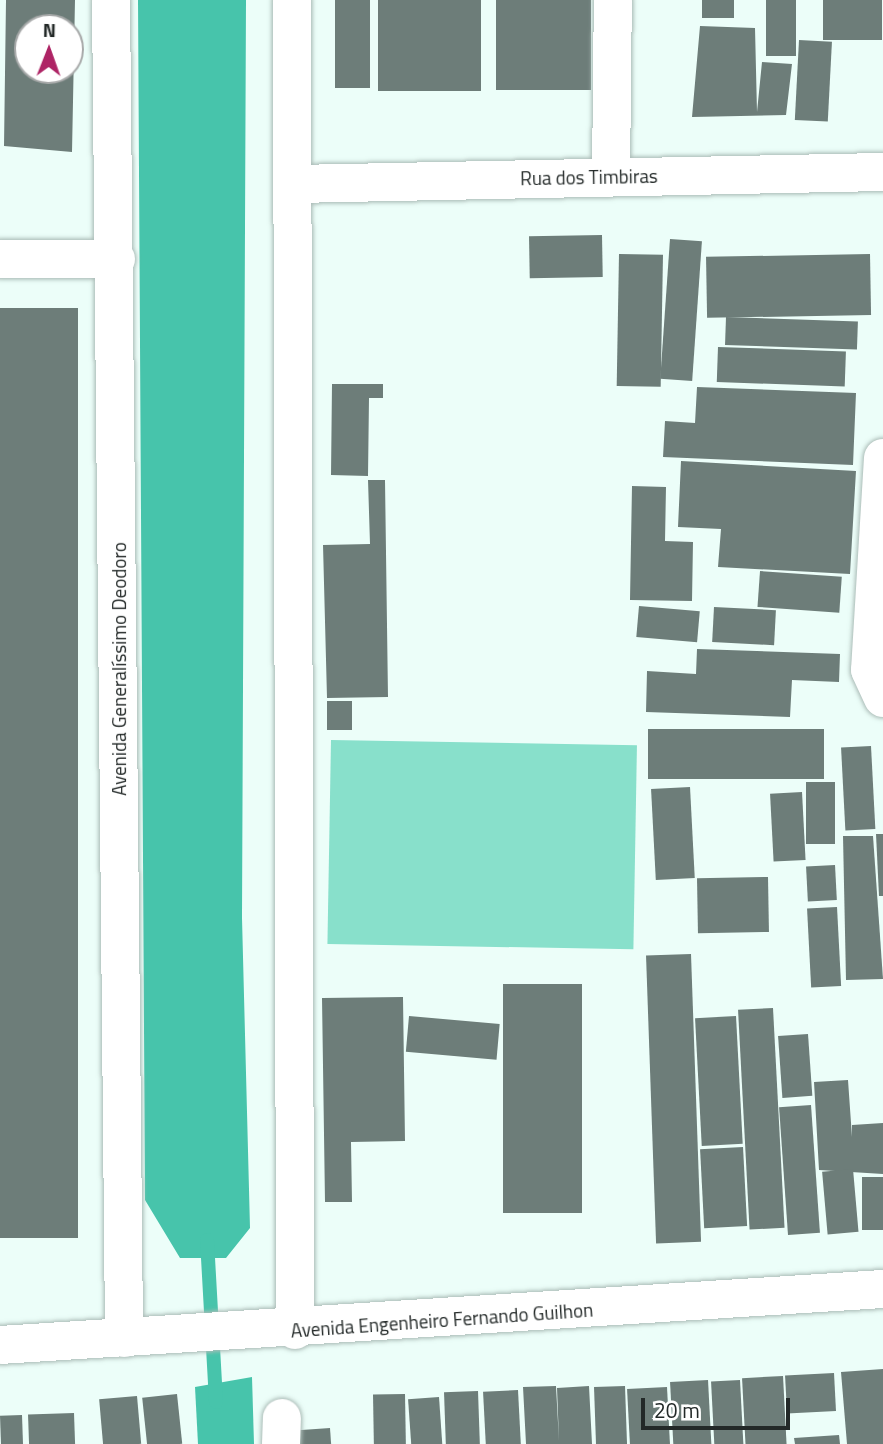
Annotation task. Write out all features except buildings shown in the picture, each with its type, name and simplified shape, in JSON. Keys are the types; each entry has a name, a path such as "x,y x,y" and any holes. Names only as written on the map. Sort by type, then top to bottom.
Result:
{"street":[{"name":"Avenida Generalíssimo Deodoro","path":"111,0 116,259 124,1338"},
{"path":"292,0 295,184 295,1330"},
{"path":"611,177 613,0"},
{"name":"Rua dos Timbiras","path":"295,184 883,172"},
{"path":"0,259 116,259"},
{"path":"877,684 883,457"},
{"name":"Avenida Engenheiro Fernando Guilhon","path":"0,1345 295,1330 883,1289"}],"shaded area":[{"path":"138,0 246,0 242,918 250,1228 226,1258 180,1258 145,1200"},
{"path":"331,740 637,745 633,949 327,944"},
{"path":"252,1377 254,1444 198,1444 195,1387"}],"waterway":[{"path":"207,1240 216,1402"}]}
